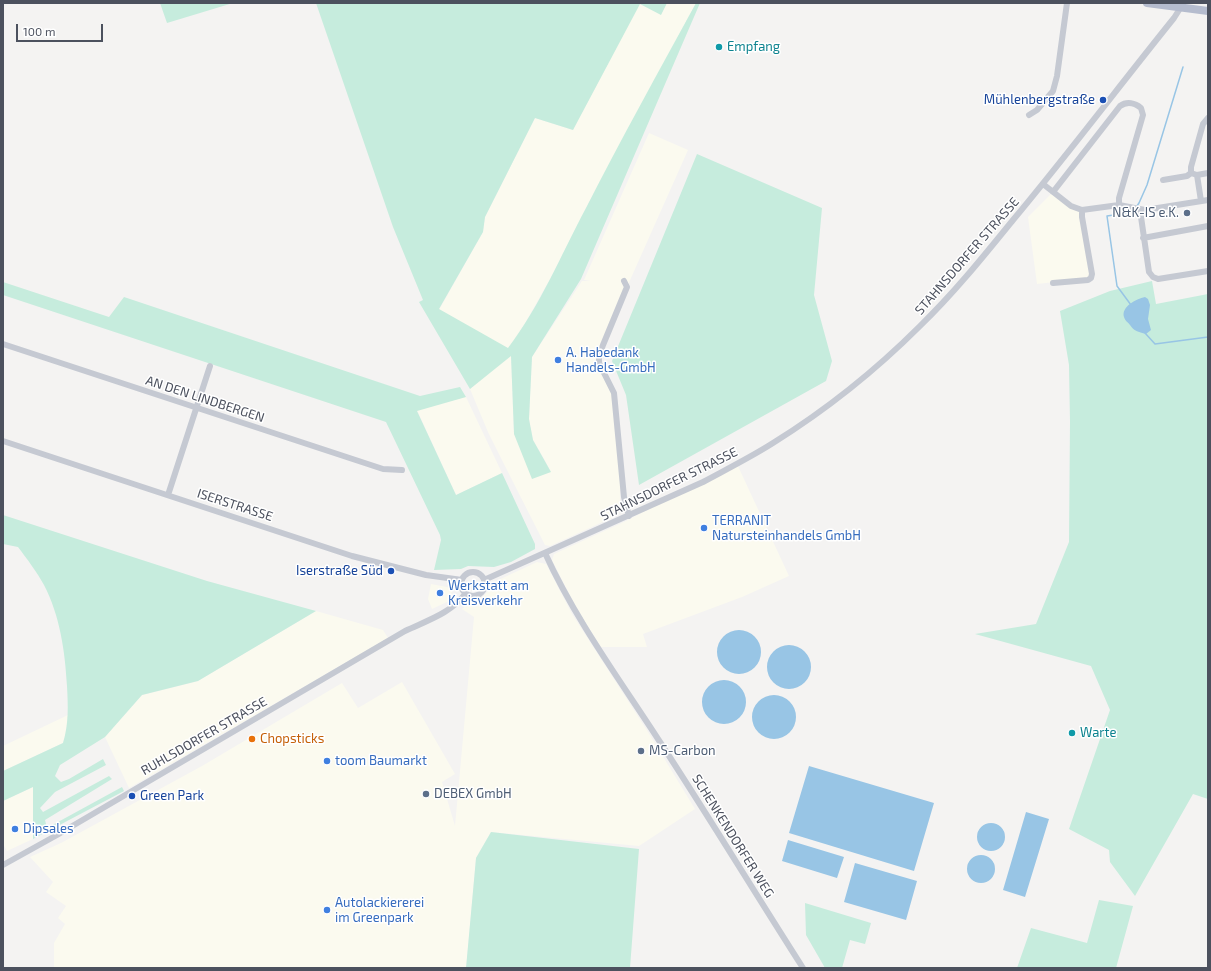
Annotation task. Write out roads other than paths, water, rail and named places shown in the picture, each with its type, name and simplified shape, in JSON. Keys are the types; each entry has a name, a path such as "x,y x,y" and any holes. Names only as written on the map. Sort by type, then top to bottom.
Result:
{"main road":[{"path":"1147,3 1181,5 1208,10"}],"street":[{"path":"1029,115 1037,110 1053,91 1057,76 1067,3"},
{"name":"STAHNSDORFER STRASSE","path":"484,580 703,482 737,464 774,443 837,398 886,358 947,300 969,274 1043,184 1174,18 1181,5"},
{"path":"1052,192 1120,106 1124,103 1130,103 1141,108 1143,115 1118,205"},
{"path":"1201,201 1191,167 1203,124 1208,118"},
{"path":"1163,180 1208,173"},
{"path":"1043,184 1071,206 1082,210 1118,205 1145,210 1208,200"},
{"path":"1053,283 1088,280 1091,278 1092,274 1082,210"},
{"path":"1140,210 1149,272 1153,278 1158,279 1208,271"},
{"path":"1144,238 1208,226"},
{"path":"624,280 627,287 599,356 600,363 614,393 624,497 628,516"},
{"name":"AN DEN LINDBERGEN","path":"3,344 383,469 402,470"},
{"path":"168,495 210,366"},
{"name":"ISERSTRASSE","path":"3,441 352,556 426,575 462,580"},
{"name":"SCHENKENDORFER WEG","path":"545,553 575,612 601,654 629,694 701,805 803,968"},
{"path":"473,572 480,574 484,580 484,587 481,592 475,596 466,593 462,587 462,580 466,574 473,572"},
{"name":"RUHLSDORFER STRASSE","path":"3,865 57,835 352,662 447,611 459,602 466,593"}],"water":[{"path":"1145,297 1148,299 1150,305 1148,319 1151,330 1146,334 1133,329 1124,317 1125,310 1130,304"},
{"path":"739,630 751,634 757,640 761,652 757,664 751,670 739,674 727,670 721,664 717,652 721,640 727,634"},
{"path":"789,645 801,649 807,655 811,667 807,679 801,685 789,689 777,685 771,679 767,667 771,655 777,649"},
{"path":"724,680 736,684 742,690 746,702 742,714 736,720 724,724 712,720 706,714 702,702 706,690 712,684"},
{"path":"774,695 786,699 792,705 796,717 792,729 786,735 774,739 762,735 756,729 752,717 756,705 762,699"},
{"path":"809,766 934,803 914,871 789,833"},
{"path":"1026,812 1049,819 1025,897 1003,890"},
{"path":"991,823 1001,827 1005,837 1001,847 991,851 981,847 977,837 981,827"},
{"path":"788,840 844,857 837,878 782,861"},
{"path":"981,855 991,859 995,869 991,879 981,883 971,879 967,869 971,859"},
{"path":"855,863 917,881 906,920 844,902"}],"waterway":[{"path":"1137,206 1147,185 1183,67"},
{"path":"1130,211 1127,213 1107,216 1117,286 1131,305"},
{"path":"1145,333 1155,344 1208,337"}],"place":[{"name":"Empfang","path":"719,47"},
{"name":"Mühlenbergstraße","path":"1103,100"},
{"name":"N&K-IS e.K.","path":"1187,213"},
{"name":"A. Habedank Handels-GmbH","path":"558,360"},
{"name":"TERRANIT Natursteinhandels GmbH","path":"704,528"},
{"name":"Iserstraße Süd","path":"391,571"},
{"name":"Werkstatt am Kreisverkehr","path":"440,593"},
{"name":"Warte","path":"1072,733"},
{"name":"Chopsticks","path":"252,739"},
{"name":"MS-Carbon","path":"641,751"},
{"name":"toom Baumarkt","path":"327,761"},
{"name":"DEBEX GmbH","path":"426,794"},
{"name":"Green Park","path":"132,796"},
{"name":"Dipsales","path":"15,829"},
{"name":"Autolackiererei im Greenpark","path":"327,910"}]}
